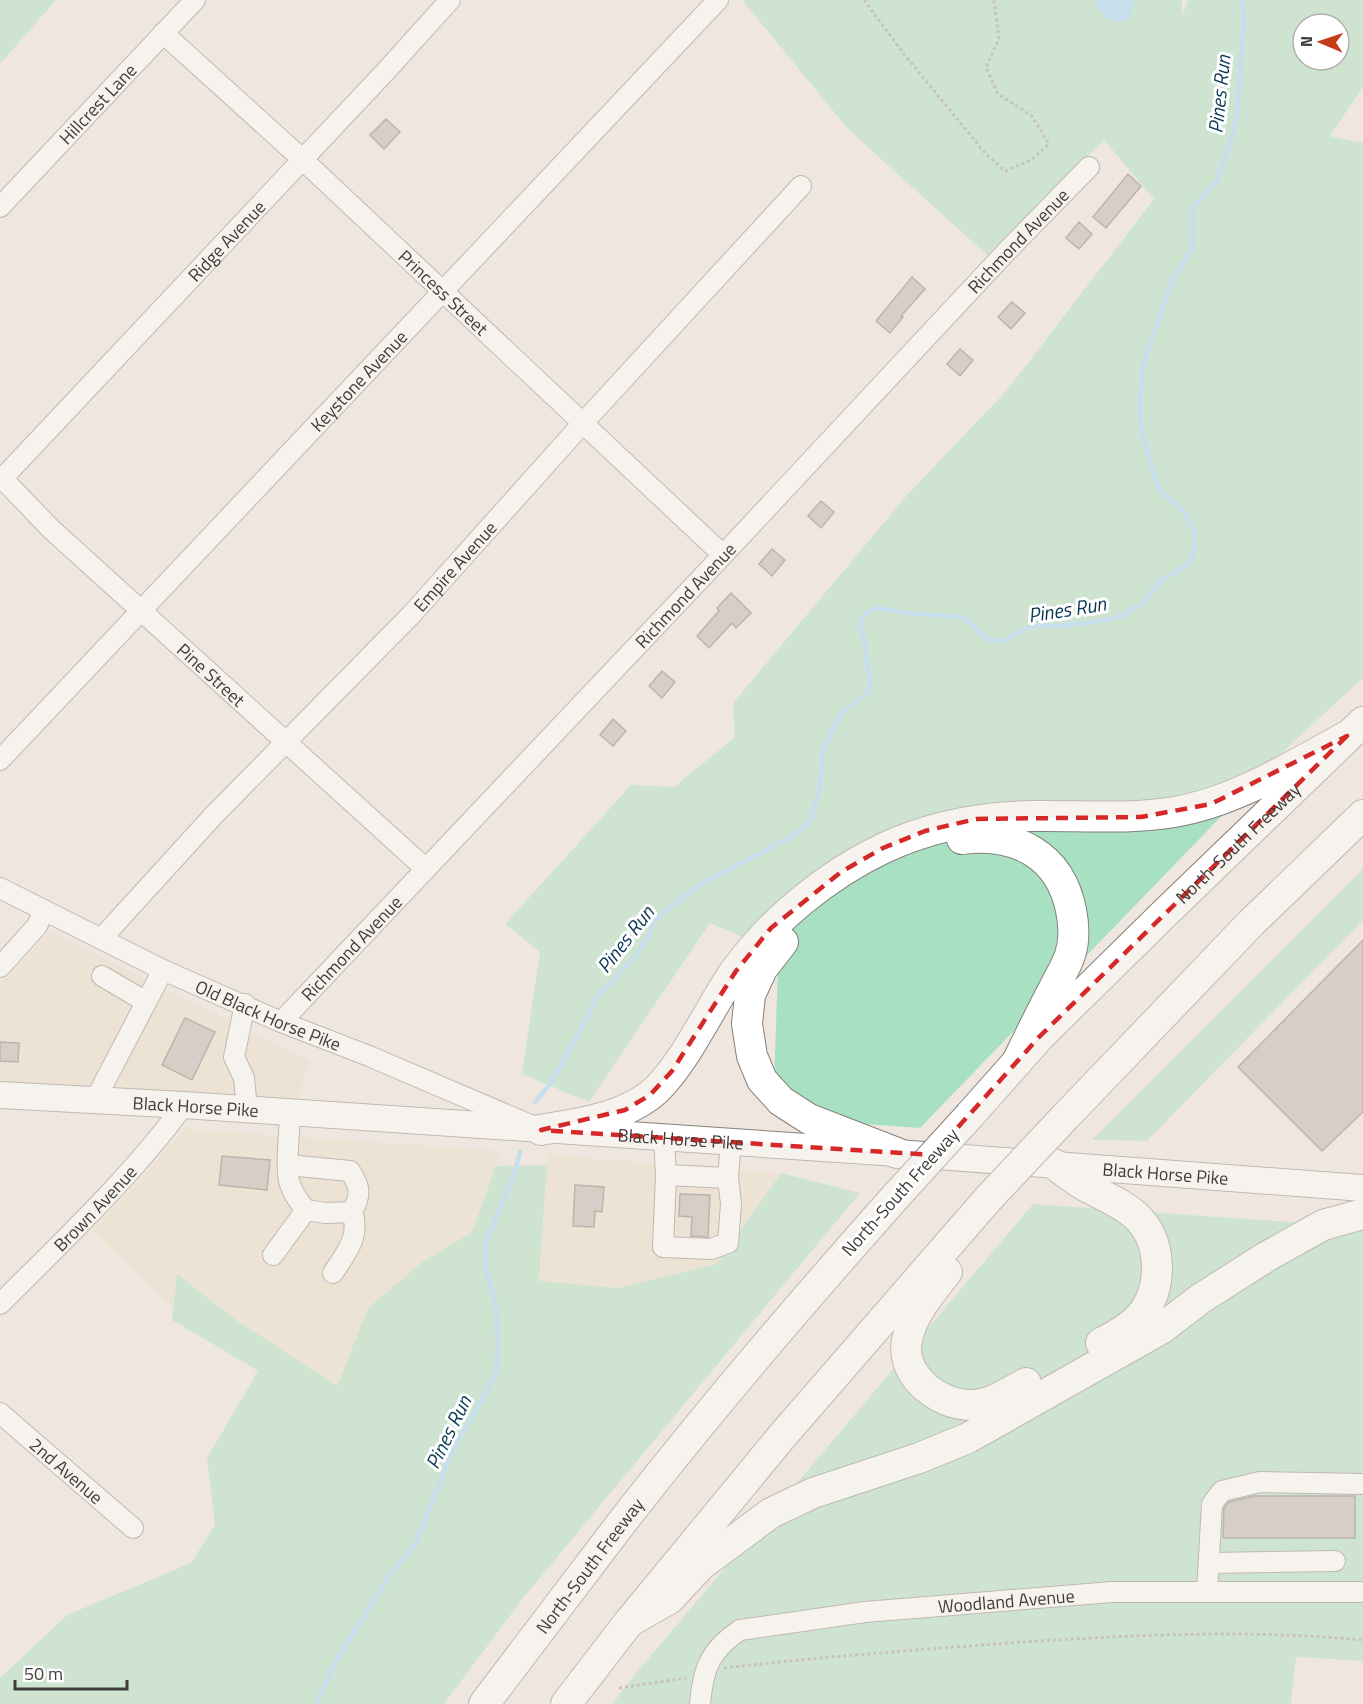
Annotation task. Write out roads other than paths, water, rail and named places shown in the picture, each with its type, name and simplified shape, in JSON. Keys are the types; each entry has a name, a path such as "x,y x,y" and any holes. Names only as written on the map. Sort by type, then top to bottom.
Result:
{"highway":[{"name":"North-South Freeway","path":"484,1704 614,1533 856,1240 1017,1062 1156,921 1355,729"},
{"path":"541,1130 601,1118 625,1110 650,1095 672,1071 736,971 771,928 841,872 883,848 926,831 976,819 1031,816 1141,817 1202,806 1279,773 1355,729"},
{"path":"567,1704 629,1622 791,1426 981,1208 1251,923 1363,815"},
{"path":"897,1153 809,1119 782,1101 762,1080 752,1056 747,1024 750,995 762,969 783,941 820,909 871,874 918,851 958,840 995,837 1014,842 1045,860 1059,875 1067,893 1074,928 1070,955 1017,1062"},
{"path":"981,1208 960,1255 926,1299 907,1337 906,1353 920,1384 949,1403 972,1405 992,1401 1108,1340 1144,1311 1153,1292 1158,1262 1150,1234 1137,1217 1117,1202 1086,1187 1054,1164"},
{"path":"629,1622 669,1599 701,1565 771,1513 813,1493 919,1458 968,1438 1161,1329 1200,1299 1266,1257 1323,1225 1363,1214"}],"main road":[{"name":"Black Horse Pike","path":"0,1095 184,1105 897,1153 1363,1188"}],"street":[{"name":"Hillcrest Lane","path":"0,207 195,0"},
{"name":"Ridge Avenue","path":"1,479 386,71 450,0"},
{"name":"Keystone Avenue","path":"0,760 718,0"},
{"name":"Princess Street","path":"163,33 302,159 723,555"},
{"name":"Richmond Avenue","path":"281,1022 723,555 1006,251 1089,167"},
{"name":"Empire Avenue","path":"101,939 214,815 411,615 583,423 801,186"},
{"name":"Pine Street","path":"1,479 51,529 140,611 426,869"},
{"name":"Old Black Horse Pike","path":"0,888 163,969 281,1022 369,1056 541,1130"},
{"path":"0,967 37,926 44,910"},
{"path":"95,1100 163,969"},
{"path":"102,976 146,1002"},
{"path":"245,1004 234,1057 244,1078 247,1110"},
{"name":"Brown Avenue","path":"0,1304 156,1143 184,1105"},
{"path":"290,1113 288,1178 296,1197 306,1210 326,1213 352,1212"},
{"path":"664,1138 666,1175 663,1247 711,1249 728,1243 731,1204 728,1178 731,1142"},
{"path":"288,1165 350,1171 358,1184 358,1200 352,1212 356,1223 353,1243 333,1273"},
{"path":"666,1175 728,1178"},
{"path":"273,1255 306,1210"},
{"name":"2nd Avenue","path":"0,1413 133,1528"},
{"path":"1207,1592 1212,1504 1222,1491 1260,1482 1363,1484"},
{"path":"1209,1563 1335,1561"},
{"name":"Woodland Avenue","path":"700,1704 704,1673 710,1658 724,1640 740,1630 865,1612 1112,1592 1363,1592"}],"water":[{"path":"1095,0 1135,0 1129,21 1122,21 1107,18"}],"waterway":[{"name":"Pines Run","path":"535,1102 550,1084 562,1064 598,996 633,959 649,936 654,922 704,882 795,835 810,821 820,789 825,744 843,711 866,695 870,685 864,638 859,624 865,614 878,608 908,613 963,617 988,640 1002,641 1031,626 1059,626 1101,621 1124,615 1143,603 1160,581 1190,563 1195,550 1195,534 1186,514 1164,494 1157,484 1141,430 1140,403 1143,364 1173,279 1193,247 1193,207 1217,181 1233,133 1237,115 1244,25 1243,0"},
{"name":"Pines Run","path":"316,1704 336,1661 391,1573 416,1543 452,1451 496,1373 498,1347 496,1305 485,1268 485,1244 514,1176 520,1152"}]}
